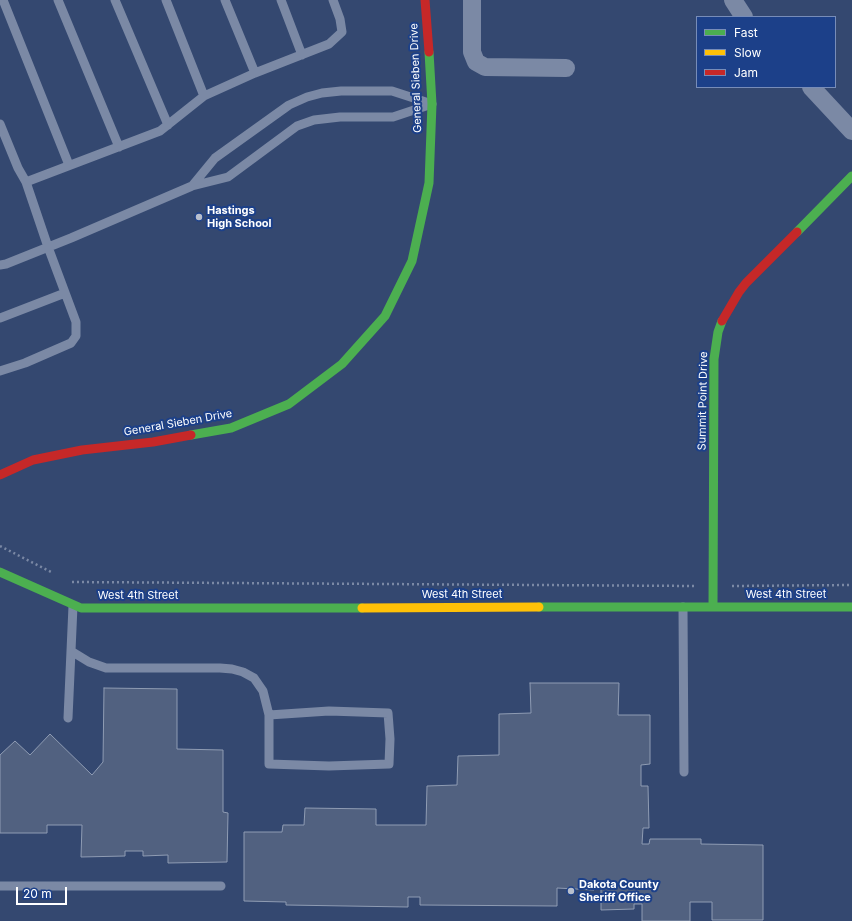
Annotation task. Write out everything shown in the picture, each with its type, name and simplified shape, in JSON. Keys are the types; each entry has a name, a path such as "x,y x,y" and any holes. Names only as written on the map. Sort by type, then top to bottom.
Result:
{"street":[{"name":"General Sieben Drive","path":"0,475 33,460 82,450 153,442 231,428 289,404 342,364 385,316 412,261 429,183 432,104 424,0"},
{"path":"472,0 472,52 476,62 485,67 566,68"},
{"path":"733,0 743,16"},
{"path":"812,88 852,131"},
{"name":"Summit Point Drive","path":"713,607 714,359 718,332 723,318 746,283 852,176"},
{"name":"West 4th Street","path":"0,572 81,608 852,607"}],"lane":[{"path":"3,0 69,165"},
{"path":"58,0 118,147"},
{"path":"115,0 168,125"},
{"path":"166,0 204,96"},
{"path":"225,0 255,73"},
{"path":"281,0 302,55"},
{"path":"26,182 160,131 204,96 255,73 329,44 342,32 340,19 333,0"},
{"path":"192,186 215,158 289,105 307,97 322,92 392,91 432,104"},
{"path":"0,265 48,247 192,186 228,177 297,126 314,120 340,117 393,117 432,104"},
{"path":"0,124 18,168 26,182 76,322 76,336 71,343 25,363 0,371"},
{"path":"0,318 65,293"},
{"path":"68,718 73,604"},
{"path":"683,607 684,772"},
{"path":"71,651 89,662 106,668 220,668 243,672 254,678 263,691 269,715 269,764 329,766 389,764 390,739 388,713 329,711 269,715"},
{"path":"0,886 221,886"}],"path":[{"path":"0,546 57,574"},
{"path":"71,582 852,586"}],"building":[{"path":"530,683 619,683 618,715 650,715 650,764 641,765 641,786 648,786 649,828 643,828 642,844 649,844 650,839 701,839 701,844 763,845 763,920 712,920 712,902 690,902 690,921 642,921 642,904 634,904 634,909 601,910 601,886 595,886 594,890 557,888 557,906 420,905 420,897 408,897 408,907 286,905 286,902 244,901 244,832 282,832 283,825 304,825 305,808 376,809 376,825 426,825 427,786 457,785 458,756 499,755 499,714 531,713"},
{"path":"104,688 177,689 177,749 223,750 223,812 228,813 227,862 168,863 168,855 143,856 143,851 125,851 125,856 81,857 82,825 47,825 47,833 0,833 0,755 15,741 30,755 50,734 92,775 103,762"}],"traffic: fast":[{"path":"191,435 231,428 289,404 342,364 385,316 412,261 429,183 432,104 429,52"},
{"path":"797,232 852,176"},
{"path":"713,607 714,359 718,332 722,321"},
{"path":"0,572 81,608 362,608"},
{"path":"539,607 852,607"}],"traffic: slow":[{"path":"362,608 539,607"}],"traffic: jam":[{"path":"425,0 429,52"},
{"path":"722,321 746,283 797,232"},
{"path":"0,475 33,460 82,450 153,442 191,435"}],"place":[{"name":"Hastings High School","path":"199,217"},
{"name":"Dakota County Sheriff Office","path":"571,891"}]}
